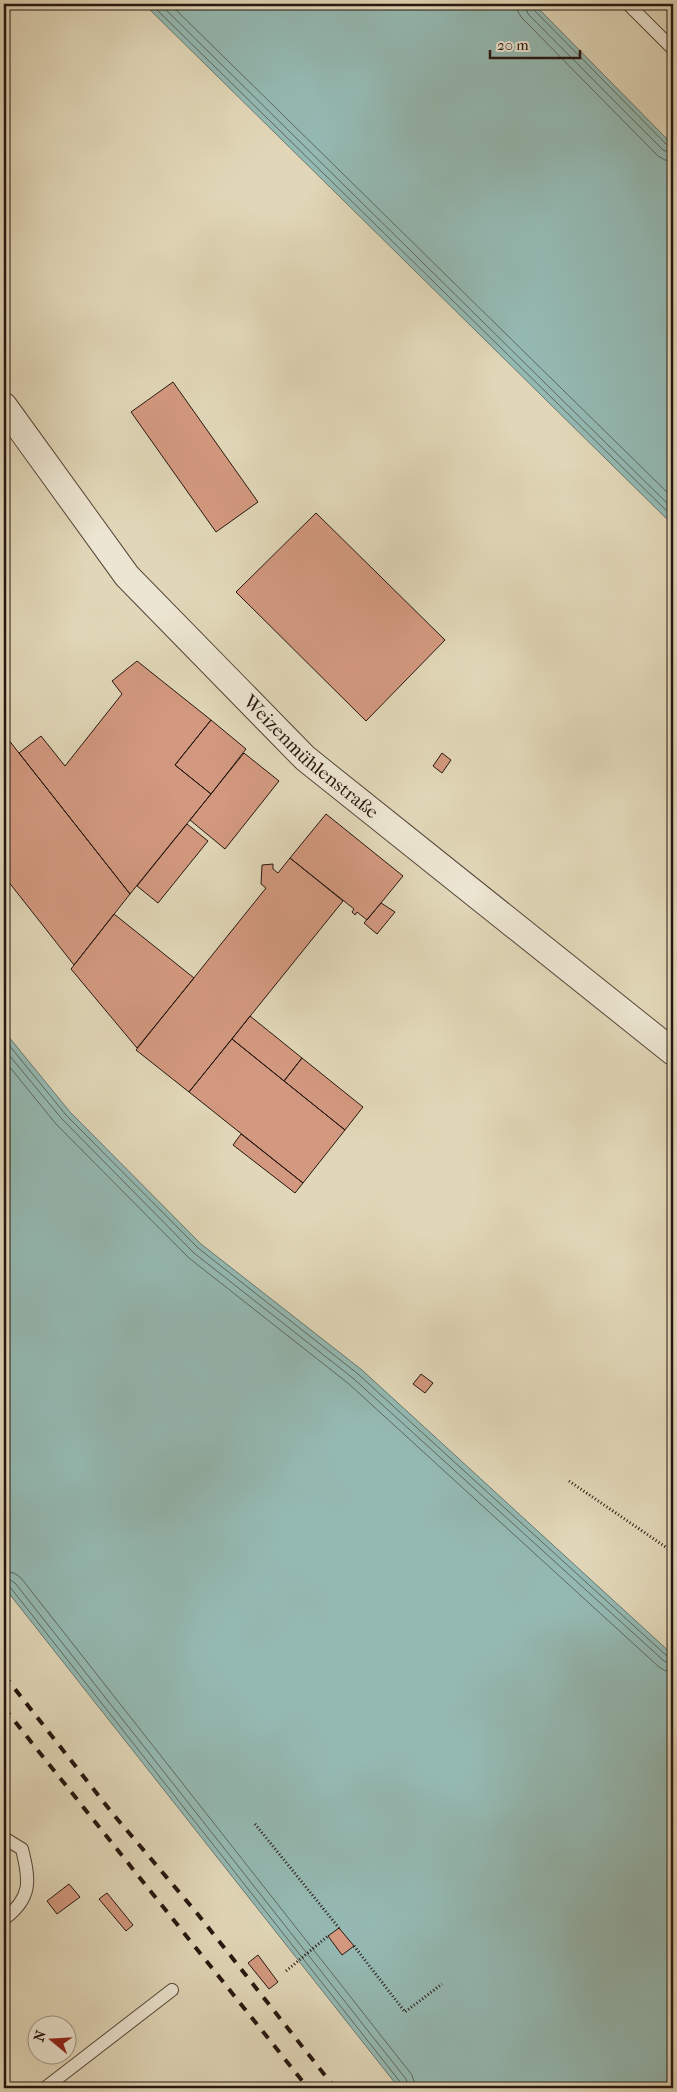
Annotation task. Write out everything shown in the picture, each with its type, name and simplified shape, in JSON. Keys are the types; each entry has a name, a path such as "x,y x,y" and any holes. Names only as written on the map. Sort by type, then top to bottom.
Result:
{"street":[{"name":"Weizenmühlenstraße","path":"4,406 127,576 305,758 673,1052"}],"lane":[{"path":"628,4 673,48"},
{"path":"4,1838 22,1849 29,1874 24,1899 4,1919"},
{"path":"45,2088 172,1990"}],"path":[{"path":"569,1481 673,1552"},
{"path":"254,1824 339,1928"},
{"path":"286,1971 328,1936"},
{"path":"354,1946 405,2012 442,1984"}],"water":[{"path":"144,4 534,4 673,145 673,525"},
{"path":"4,1031 70,1112 201,1244 362,1370 673,1655 673,2088 399,2088 4,1587"}],"building":[{"path":"173,382 258,502 216,532 131,412"},
{"path":"316,513 445,640 366,721 236,592"},
{"path":"137,661 211,720 175,765 211,794 130,894 19,753 41,736 65,766 122,694 112,681"},
{"path":"211,720 246,749 211,794 175,765"},
{"path":"4,734 130,894 74,965 4,876"},
{"path":"244,753 279,781 225,849 190,820"},
{"path":"442,753 451,760 442,773 433,766"},
{"path":"326,814 403,876 367,920 357,912 355,915 352,912 354,909 290,858"},
{"path":"187,824 208,841 158,903 137,886"},
{"path":"290,858 343,901 189,1092 136,1050 266,888 261,884 262,865 273,864 273,869 278,873"},
{"path":"381,903 395,912 377,934 364,923"},
{"path":"114,914 194,978 137,1048 71,969"},
{"path":"250,1016 302,1058 284,1081 232,1039"},
{"path":"232,1039 345,1130 303,1183 189,1092"},
{"path":"302,1058 363,1107 345,1130 284,1081"},
{"path":"241,1134 303,1183 295,1193 233,1145"},
{"path":"421,1374 433,1383 425,1393 413,1384"},
{"path":"69,1884 80,1897 57,1914 47,1901"},
{"path":"107,1893 133,1925 126,1931 99,1899"},
{"path":"339,1928 354,1946 342,1955 328,1936"},
{"path":"258,1955 278,1982 269,1989 248,1963"}],"railway":[{"path":"4,1675 113,1814 196,1912 335,2088"},
{"path":"4,1708 308,2088"}]}
